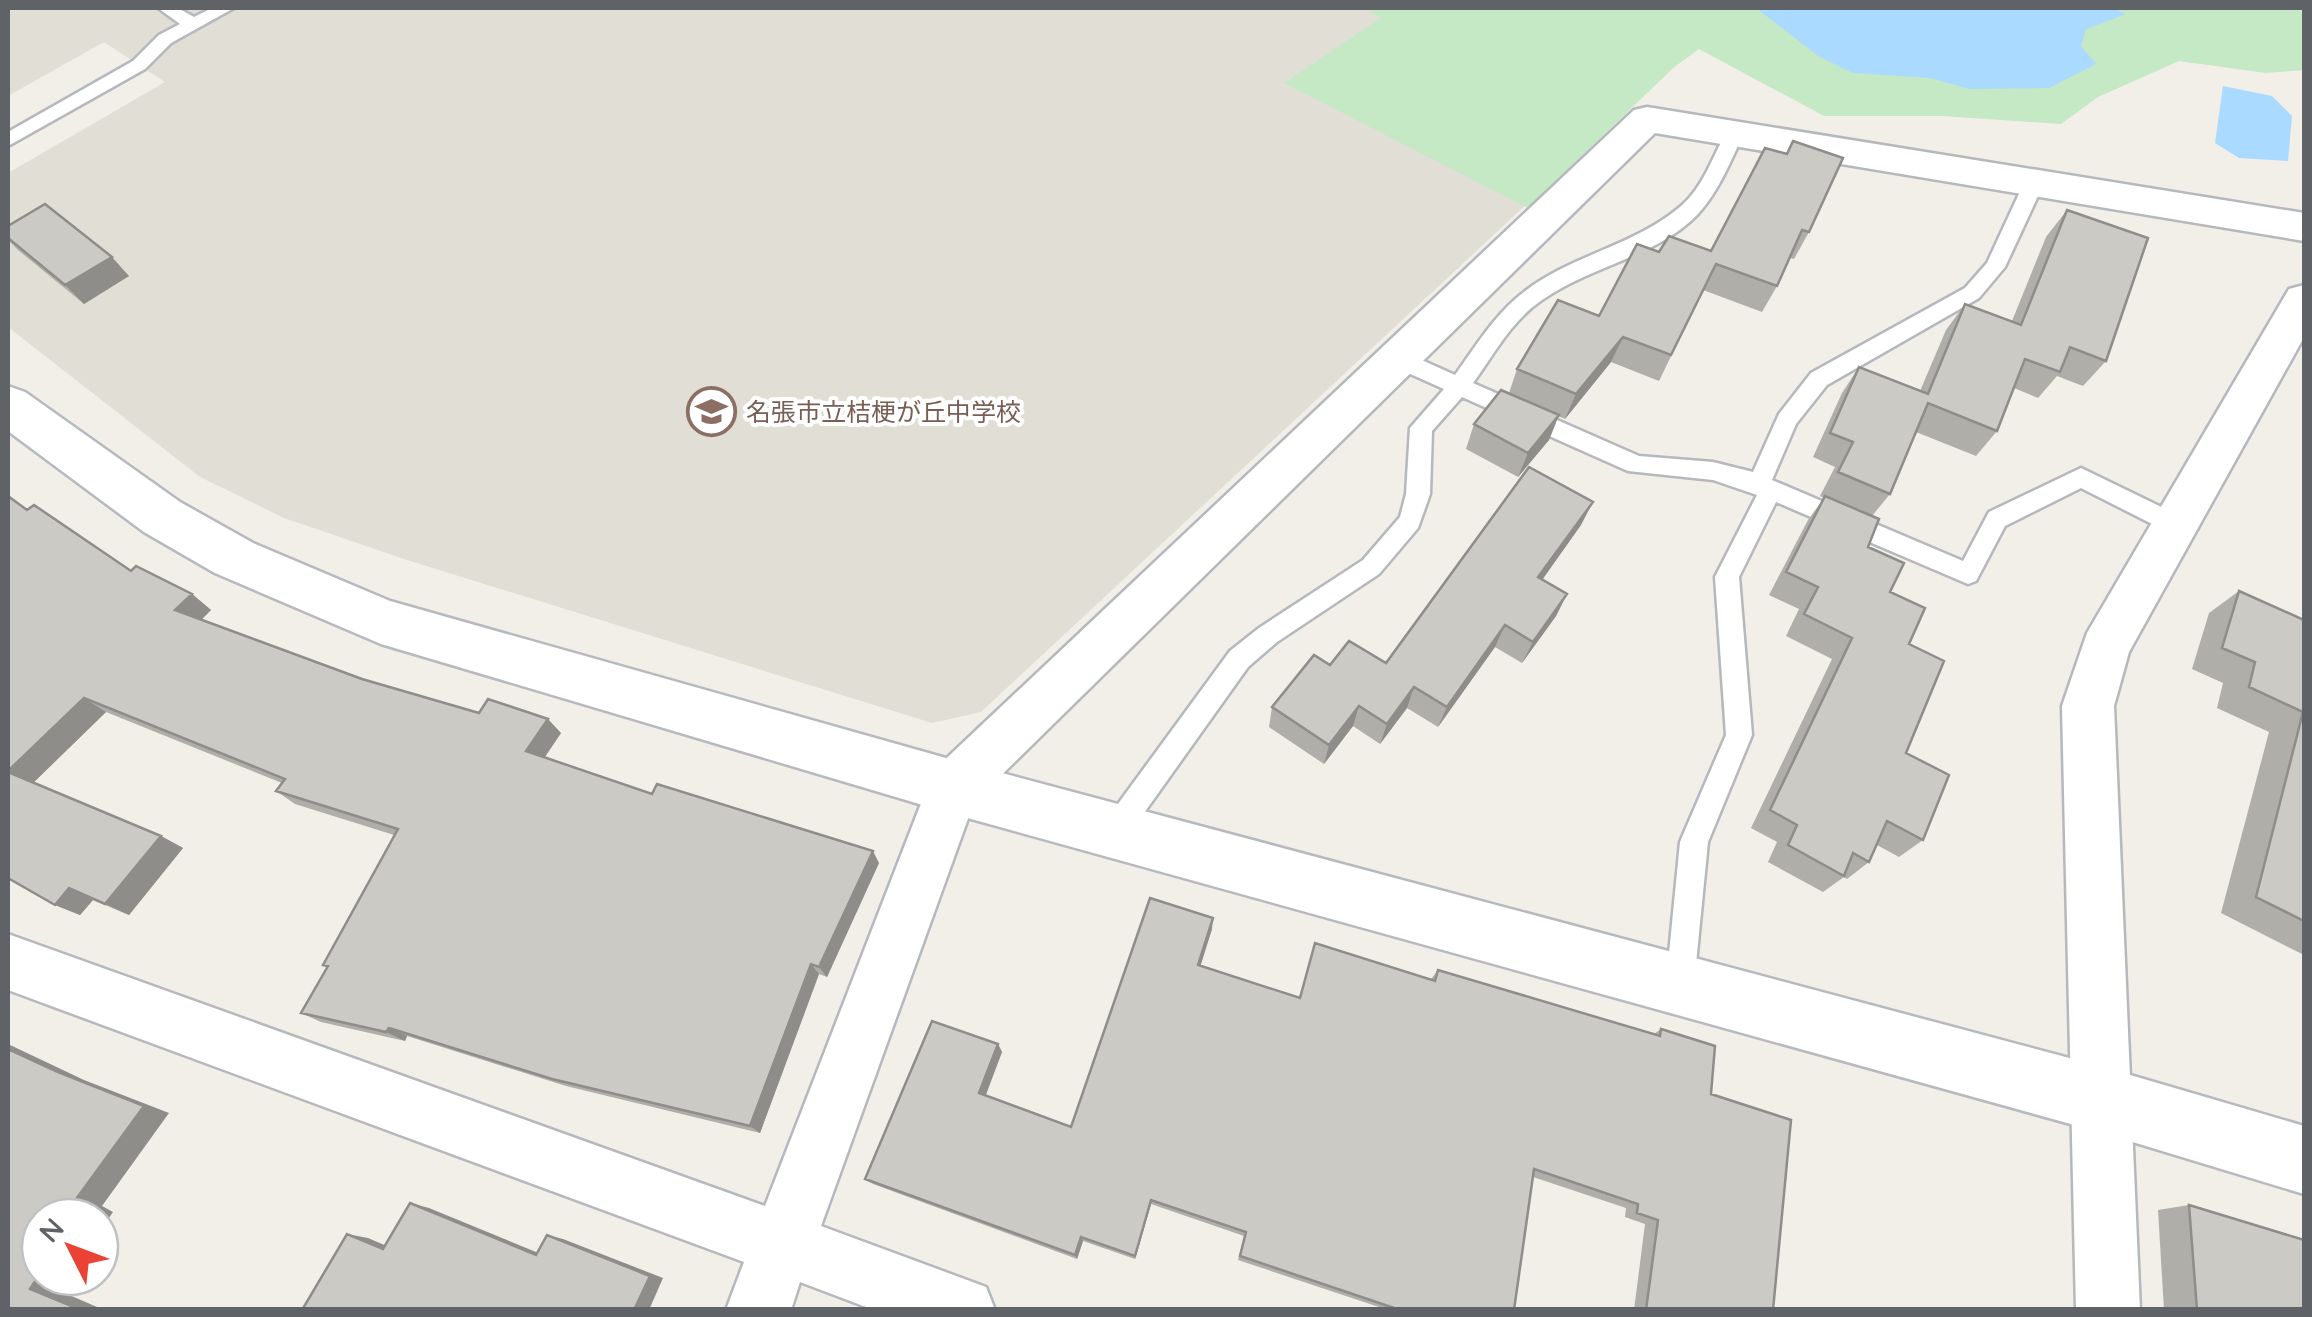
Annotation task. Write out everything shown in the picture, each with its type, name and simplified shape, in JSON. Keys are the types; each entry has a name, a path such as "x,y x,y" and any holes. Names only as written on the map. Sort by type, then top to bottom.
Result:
{"street":[{"path":"758,1310 952,788 1647,119 2304,227"},
{"path":"2108,1310 2088,706 2106,648 2304,300"},
{"path":"8,405 162,517 234,558 381,621 952,788 2104,1100 2304,1160"},
{"path":"8,962 963,1310"}],"lane":[{"path":"166,8 195,25"},
{"path":"8,140 140,65 165,39 225,8"},
{"path":"1114,832 1239,659 1268,634 1371,568 1410,521 1418,494 1421,428 1460,384 1508,318 1554,282 1654,236 1690,210 1712,180 1735,133"},
{"path":"1680,984 1694,842 1740,735 1728,577 1797,399 1834,368 1972,292 1995,267 2034,183"},
{"path":"1398,359 1636,466 1713,471 1968,574 1997,520 2082,477 2174,524"}],"shaded area":[{"name":"名張市立桔梗が丘中学校","path":"8,8 1364,8 1381,18 1540,8 1673,68 981,712 932,723 407,560 284,518 200,477 8,327 8,173 165,82 104,42 8,96"}],"green space":[{"path":"1364,8 2304,8 2304,70 2266,73 2179,61 2098,97 2061,124 1942,116 1824,116 1699,49 1673,68 1528,208 1284,83 1381,18"}],"water":[{"path":"1756,8 2112,8 2126,14 2086,29 2081,46 2096,64 2049,88 1969,89 1930,78 1853,73 1818,56"},
{"path":"2223,86 2272,96 2292,116 2288,161 2239,158 2215,143"}],"building":[{"path":"1793,141 1843,158 1809,232 1802,230 1777,286 1716,264 1671,355 1623,337 1576,394 1517,369 1558,300 1599,316 1637,244 1659,252 1669,236 1711,251 1765,148 1787,154"},
{"path":"45,204 112,257 65,285 8,238 8,226"},
{"path":"2067,210 2148,238 2106,361 2070,347 2060,372 2025,359 1997,431 1928,403 1890,494 1838,472 1853,442 1830,433 1859,367 1928,394 1965,304 2021,325"},
{"path":"1501,390 1559,415 1528,453 1474,424"},
{"path":"1529,467 1593,502 1538,577 1567,594 1533,642 1505,625 1447,707 1414,687 1387,724 1359,706 1329,745 1272,707 1314,655 1330,665 1349,641 1386,663"},
{"path":"8,496 27,510 34,505 131,571 136,566 192,594 175,610 362,679 479,713 488,699 548,719 526,751 652,794 657,784 873,851 819,967 811,964 750,1126 552,1079 389,1028 386,1032 301,1013 398,829 276,791 285,779 84,698 8,771"},
{"path":"1825,496 1879,519 1868,547 1904,563 1890,592 1925,608 1909,644 1944,661 1906,753 1949,775 1923,840 1887,821 1869,862 1853,853 1844,876 1788,845 1797,825 1770,810 1852,638 1804,614 1818,587 1786,572"},
{"path":"2239,591 2304,620 2304,921 2256,897 2303,712 2249,687 2255,662 2222,648"},
{"path":"8,772 161,836 105,904 69,888 55,905 8,878"},
{"path":"1150,898 1213,918 1198,965 1300,998 1315,943 1435,981 1438,970 1660,1036 1661,1029 1715,1046 1711,1094 1791,1120 1773,1310 1646,1310 1658,1220 1637,1213 1638,1204 1534,1169 1514,1310 1400,1310 1240,1256 1246,1232 1151,1200 1135,1256 1081,1237 1075,1255 865,1179 932,1021 998,1044 979,1093 1071,1127"},
{"path":"8,1049 144,1106 78,1197 20,1197 20,1297 49,1297 81,1310 8,1310"},
{"path":"410,1203 536,1255 547,1235 650,1276 634,1310 302,1310 347,1234 383,1249"},
{"path":"2189,1205 2304,1240 2304,1310 2197,1310"}],"place":[{"name":"名張市立桔梗が丘中学校","path":"711,412"}]}
